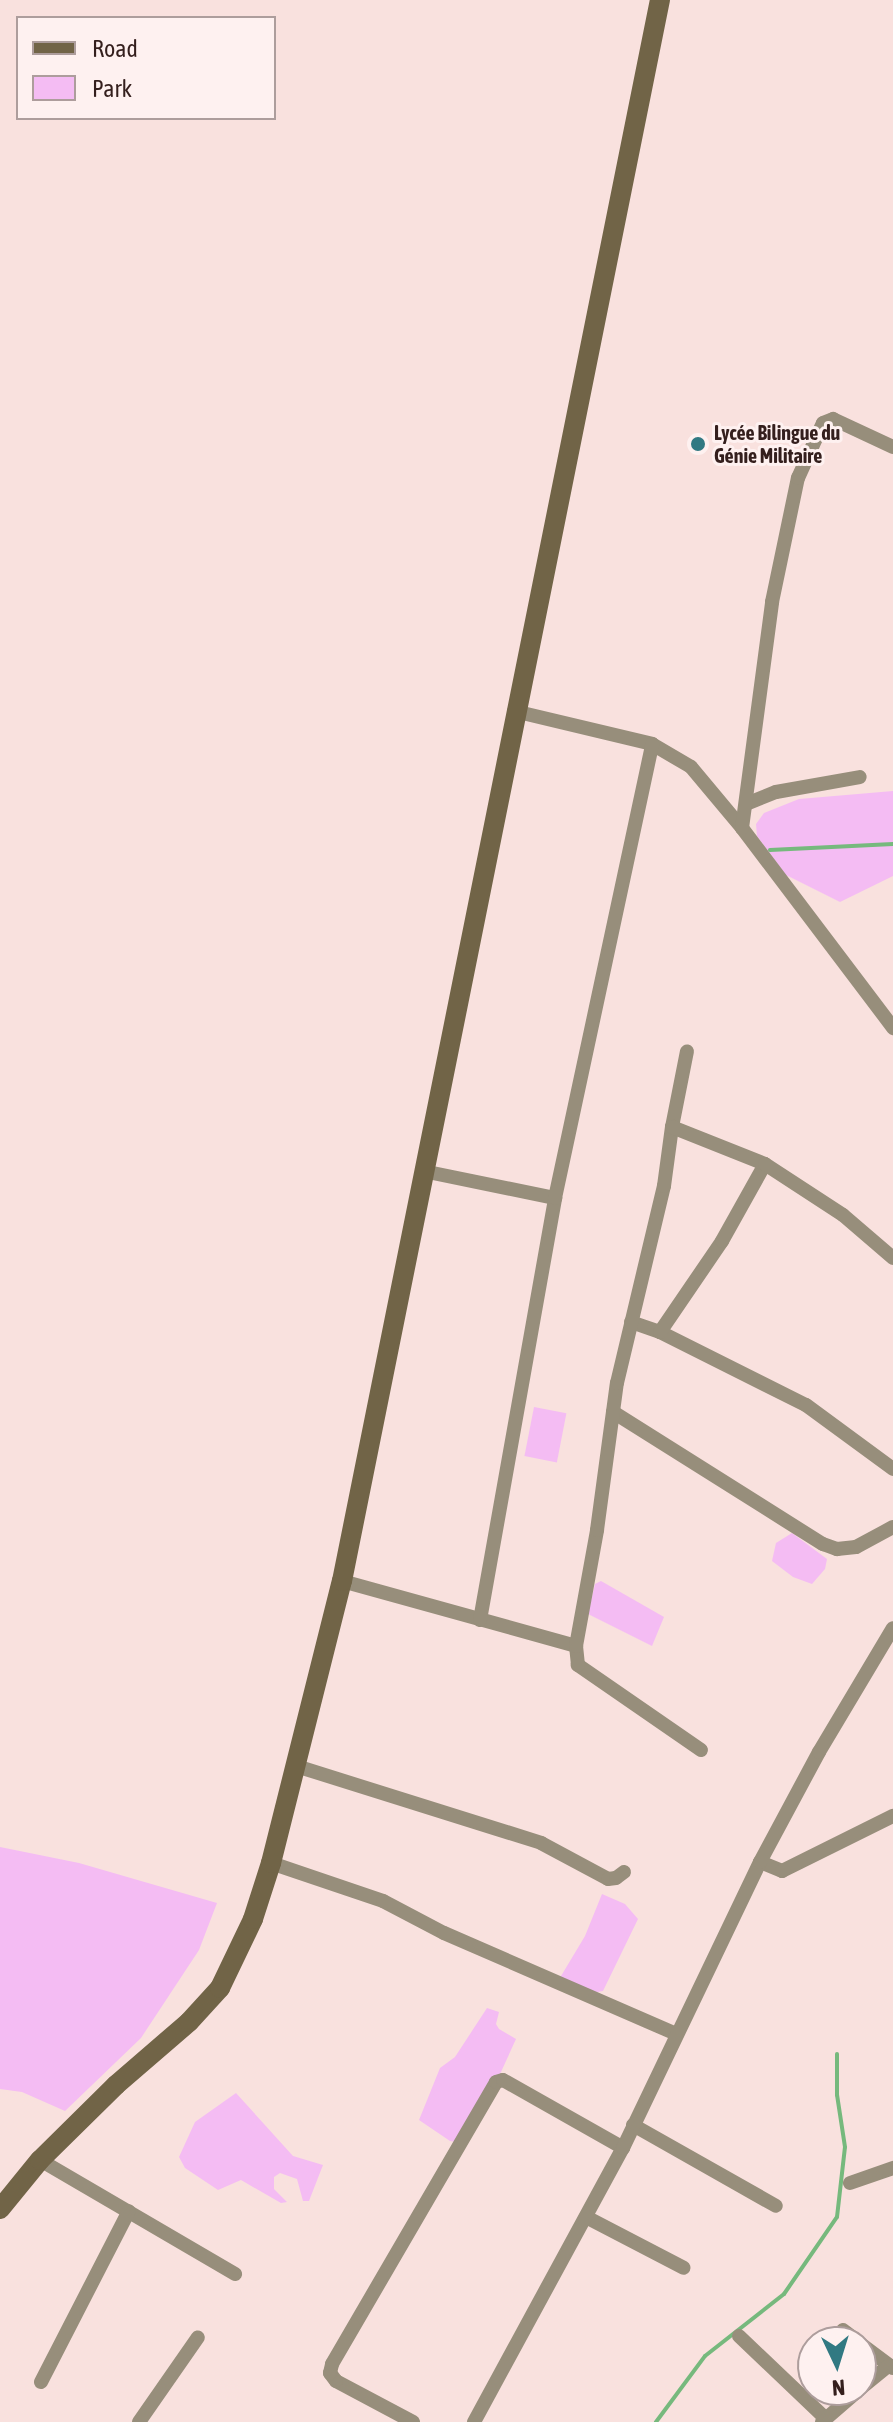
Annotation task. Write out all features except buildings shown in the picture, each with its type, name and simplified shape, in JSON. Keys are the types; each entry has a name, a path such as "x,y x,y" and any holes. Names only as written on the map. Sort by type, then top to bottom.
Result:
{"main road":[{"path":"0,2209 40,2160 116,2085 189,2022 220,1988 253,1919 271,1863 342,1581 514,711 660,0"}],"street":[{"path":"742,828 772,602 798,478 823,423 833,419 893,447"},
{"path":"514,711 652,744 691,767 742,828 893,1028"},
{"path":"480,1620 555,1198 652,744"},
{"path":"746,804 776,792 860,777"},
{"path":"687,1051 664,1186 613,1412 576,1646 578,1665 701,1750"},
{"path":"672,1127 765,1164 843,1215 893,1258"},
{"path":"660,1332 722,1241 765,1164"},
{"path":"423,1171 555,1198"},
{"path":"631,1322 660,1332 806,1405 893,1469"},
{"path":"613,1412 823,1544 837,1549 856,1547 893,1527"},
{"path":"342,1581 576,1646"},
{"path":"474,2422 623,2148 760,1862 819,1752 893,1628"},
{"path":"296,1766 541,1843 608,1879 624,1872"},
{"path":"760,1862 782,1871 893,1816"},
{"path":"271,1863 383,1901 444,1933 676,2034"},
{"path":"413,2422 336,2381 330,2373 332,2364 496,2082 503,2080 623,2148"},
{"path":"633,2125 776,2206"},
{"path":"40,2160 235,2274"},
{"path":"850,2183 893,2168"},
{"path":"41,2382 129,2211"},
{"path":"586,2217 684,2268"},
{"path":"739,2336 824,2420 840,2406"},
{"path":"139,2422 198,2337"}],"green space":[{"path":"893,791 893,876 840,902 786,875 757,836 756,824 764,813 799,799"},
{"path":"534,1407 566,1413 557,1462 524,1456"},
{"path":"792,1533 827,1559 825,1569 812,1584 793,1577 772,1561 776,1543"},
{"path":"601,1581 664,1617 652,1646 588,1614 595,1584"},
{"path":"0,1847 79,1863 217,1903 199,1950 141,2038 65,2111 22,2092 0,2089"},
{"path":"602,1894 625,1904 638,1919 603,1991 592,1993 562,1982 561,1976 585,1936"},
{"path":"487,2008 499,2012 496,2024 499,2029 516,2039 501,2072 456,2142 450,2141 419,2120 440,2068 455,2057"},
{"path":"236,2093 293,2156 323,2165 309,2201 303,2201 297,2179 280,2173 274,2177 274,2189 287,2202 281,2203 241,2180 218,2190 185,2168 179,2157 195,2122"}],"waterway":[{"path":"770,850 893,844"},
{"path":"656,2422 705,2356 784,2294 837,2217 845,2147 837,2095 837,2054"}],"place":[{"name":"Lycée Bilingue du Génie Militaire","path":"698,444"}]}
